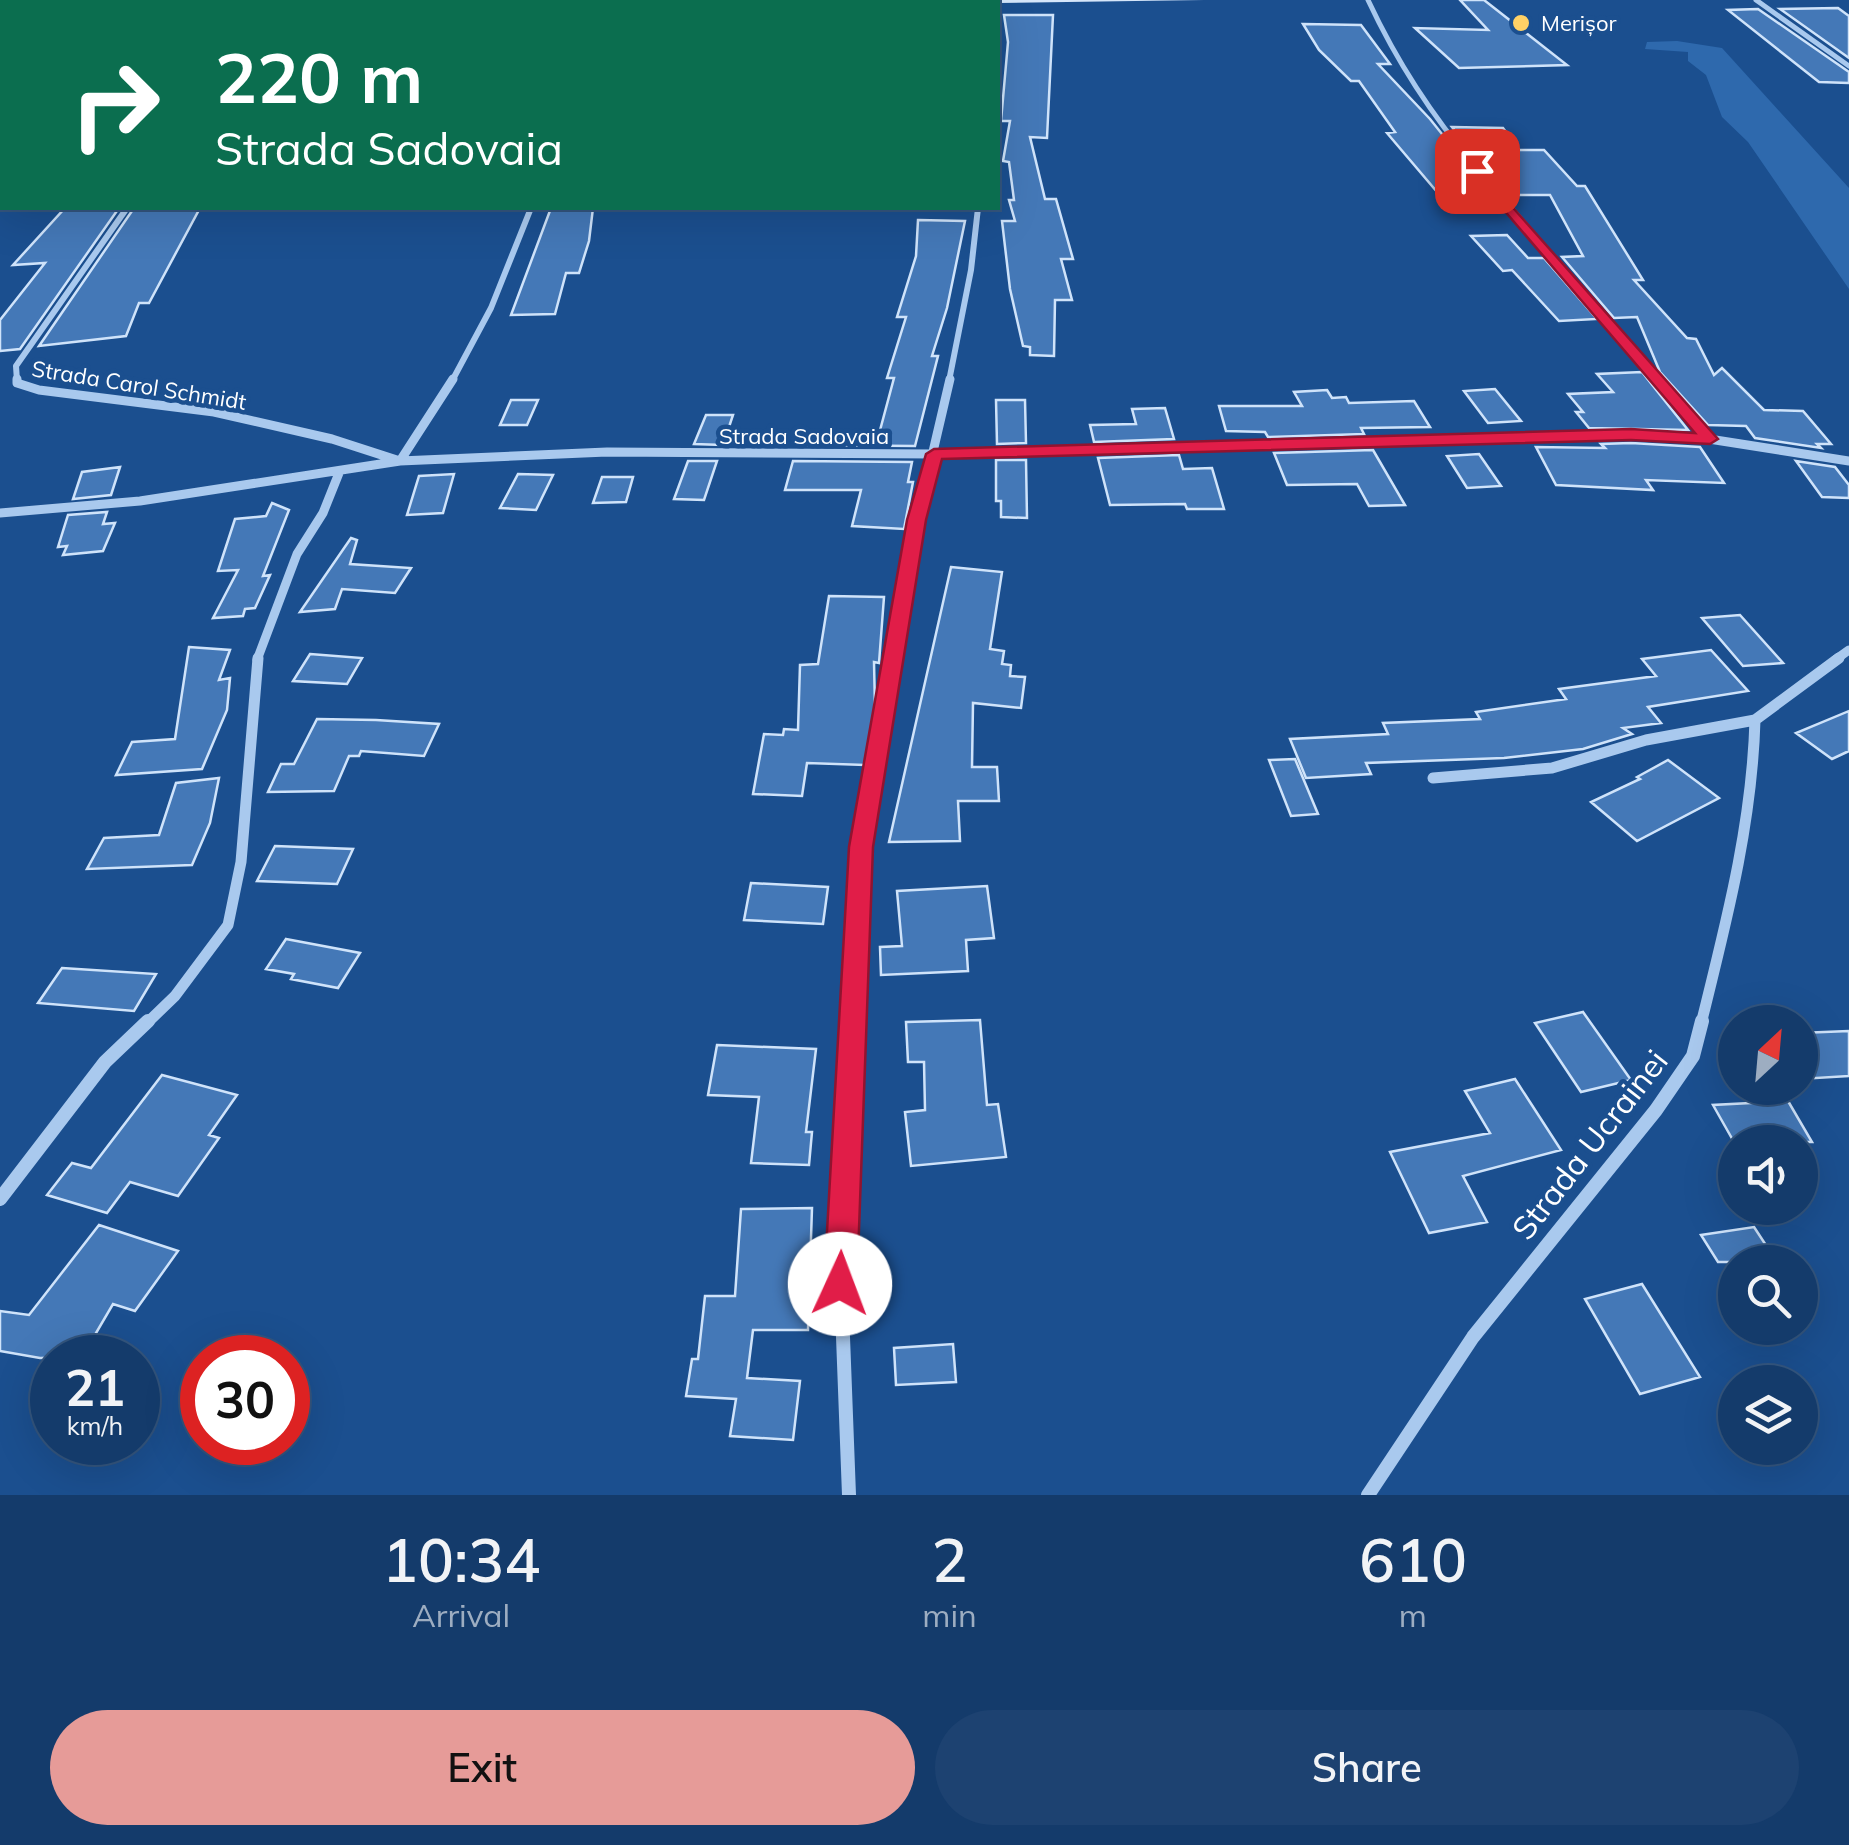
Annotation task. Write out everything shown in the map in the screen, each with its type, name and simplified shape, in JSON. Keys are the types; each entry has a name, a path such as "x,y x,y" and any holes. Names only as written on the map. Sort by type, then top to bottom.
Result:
{"street":[{"path":"1000,1 1200,0"},
{"path":"1368,0 1388,43 1443,129 1710,439"},
{"path":"1756,0 1849,66"},
{"name":"Strada Carol Schmidt","path":"126,210 16,366 17,382 40,390 214,412 332,439 400,461"},
{"path":"400,461 449,391 488,320 530,210"},
{"path":"849,1495 840,1284 861,847 916,520 934,454 971,270 978,210"},
{"name":"Strada Sadovaia","path":"0,513 140,501 339,474 400,461 607,452 934,454 1631,434 1710,439 1849,462"},
{"path":"0,1199 105,1062 175,996 228,924 241,862 253,756 254,667 298,554 339,474"},
{"path":"1433,778 1552,768 1646,740 1755,720 1849,650"},
{"name":"Strada Ucrainei","path":"1368,1495 1473,1336 1656,1110 1693,1056 1738,876 1752,782 1755,720"}],"shaded area":[{"path":"1677,41 1722,48 1849,188 1849,289 1748,142 1722,117 1706,75 1688,61 1688,52 1645,49 1647,42"}],"building":[{"path":"1460,0 1484,0 1567,65 1459,68 1415,28 1488,30"},
{"path":"1838,8 1849,16 1849,58 1780,9"},
{"path":"1758,9 1849,72 1849,83 1819,82 1728,10"},
{"path":"1004,15 1053,15 1047,138 1030,137 1045,199 1056,199 1073,259 1061,259 1072,300 1055,300 1054,356 1030,355 1030,347 1023,346 1010,289 1002,221 1015,221 1009,200 1014,200 1009,162 1003,161 1010,121 1001,121 1008,42"},
{"path":"1303,24 1361,25 1390,64 1378,64 1430,119 1490,194 1438,193 1387,133 1395,132 1359,81 1351,81 1319,50"},
{"path":"1452,127 1503,128 1519,150 1544,150 1577,186 1585,186 1643,280 1634,280 1687,338 1696,339 1714,375 1722,368 1764,410 1803,411 1831,444 1817,444 1821,448 1755,438 1746,426 1708,425 1660,372 1637,317 1614,318 1562,257 1583,256 1550,195 1508,195"},
{"path":"63,210 118,210 20,349 0,351 0,320 45,263 13,265"},
{"path":"133,210 199,210 149,303 139,303 126,336 39,346"},
{"path":"550,210 593,210 579,273 566,273 555,314 511,315"},
{"path":"918,220 965,221 915,446 798,445 801,434 879,434 894,378 887,378 906,317 897,317 916,256"},
{"path":"1507,235 1528,258 1544,258 1597,319 1559,321 1512,270 1503,271 1471,236"},
{"path":"1642,372 1688,430 1589,428 1576,412 1583,412 1568,394 1613,392 1597,374"},
{"path":"1495,389 1521,421 1488,423 1464,391"},
{"path":"1327,390 1332,398 1346,397 1349,403 1414,401 1430,427 1361,428 1364,434 1268,437 1265,432 1226,431 1219,406 1302,406 1294,392"},
{"path":"511,400 538,400 527,425 500,425"},
{"path":"996,400 1025,400 1026,443 997,444"},
{"path":"1165,408 1174,439 1094,442 1090,425 1136,424 1132,409"},
{"path":"706,415 733,415 723,445 694,444"},
{"path":"1601,444 1700,447 1724,483 1646,480 1653,490 1556,485 1536,447 1605,448"},
{"path":"1373,450 1405,505 1369,506 1357,484 1287,485 1274,453"},
{"path":"1479,454 1501,486 1467,488 1447,456"},
{"path":"1179,455 1183,469 1212,468 1224,509 1187,509 1185,504 1110,505 1098,458"},
{"path":"996,460 1026,460 1027,518 1001,517 1001,501 996,501"},
{"path":"688,461 717,461 704,500 674,499"},
{"path":"793,461 912,462 908,482 913,482 904,529 852,526 861,490 785,490"},
{"path":"1796,461 1835,467 1849,485 1849,498 1822,497"},
{"path":"120,467 111,495 73,499 82,472"},
{"path":"454,474 443,513 407,515 419,476"},
{"path":"518,474 553,475 536,510 500,508"},
{"path":"602,477 633,477 626,502 593,503"},
{"path":"272,503 289,510 263,576 270,575 255,608 245,609 243,616 213,618 238,570 218,571 235,519 266,516"},
{"path":"107,512 103,524 115,523 103,551 63,555 67,546 58,547 68,515"},
{"path":"351,538 357,540 350,564 411,568 395,593 342,589 335,609 300,612"},
{"path":"951,567 1002,572 990,649 1004,651 1002,664 1011,665 1010,676 1025,677 1021,708 973,703 972,767 997,767 999,801 958,801 960,841 889,842"},
{"path":"829,596 884,597 879,663 874,662 875,708 865,765 807,763 802,796 753,794 764,734 783,735 784,729 798,730 800,665 818,664"},
{"path":"1740,615 1783,663 1743,666 1702,618"},
{"path":"189,647 230,650 219,680 230,678 227,710 202,769 116,775 132,742 175,739"},
{"path":"1711,650 1748,691 1648,707 1661,723 1623,728 1632,734 1583,749 1504,758 1366,763 1371,774 1306,778 1290,739 1388,734 1383,723 1480,719 1476,712 1566,699 1559,689 1656,676 1642,659"},
{"path":"310,654 362,658 347,684 293,681"},
{"path":"1849,711 1849,751 1832,759 1796,733"},
{"path":"317,719 439,724 424,756 361,751 359,756 349,756 334,791 268,792 281,764 294,764"},
{"path":"1295,759 1318,814 1291,816 1269,760"},
{"path":"1668,760 1719,798 1637,841 1591,802 1640,779 1637,777"},
{"path":"219,778 210,823 192,865 87,869 104,838 159,835 176,783"},
{"path":"275,846 353,849 337,884 257,881"},
{"path":"751,883 828,887 823,924 744,920"},
{"path":"987,886 994,938 966,940 968,971 881,975 880,947 902,946 897,891"},
{"path":"286,939 360,953 338,988 291,979 294,974 266,969"},
{"path":"62,968 156,974 134,1011 38,1003"},
{"path":"1583,1012 1631,1080 1581,1092 1535,1023"},
{"path":"980,1020 987,1105 998,1104 1006,1157 911,1166 905,1112 925,1110 924,1062 908,1062 906,1022"},
{"path":"1849,1031 1849,1076 1818,1078 1818,1032"},
{"path":"717,1045 816,1049 806,1132 812,1132 809,1165 751,1163 759,1097 708,1095"},
{"path":"162,1075 237,1095 209,1135 219,1138 178,1196 130,1182 107,1213 47,1195 72,1163 91,1168"},
{"path":"1515,1079 1561,1150 1463,1176 1487,1222 1429,1233 1390,1152 1490,1133 1465,1091"},
{"path":"1713,1105 1790,1105 1802,1125 1724,1125"},
{"path":"812,1208 808,1330 753,1330 747,1378 800,1381 793,1440 730,1436 736,1399 686,1396 692,1359 698,1359 705,1296 735,1296 741,1209"},
{"path":"99,1225 178,1251 135,1311 113,1304 95,1335 30,1335 30,1356 0,1351 0,1311 29,1315"},
{"path":"1754,1227 1766,1245 1718,1245 1718,1262 1701,1235"},
{"path":"1642,1284 1700,1377 1640,1394 1585,1299"},
{"path":"953,1344 956,1382 896,1385 894,1348"}],"place":[{"name":"Merișor","path":"1521,23"}],"route":[{"path":"840,1284 861,847 916,520 934,454 1631,434 1710,439 1477,171"}]}
